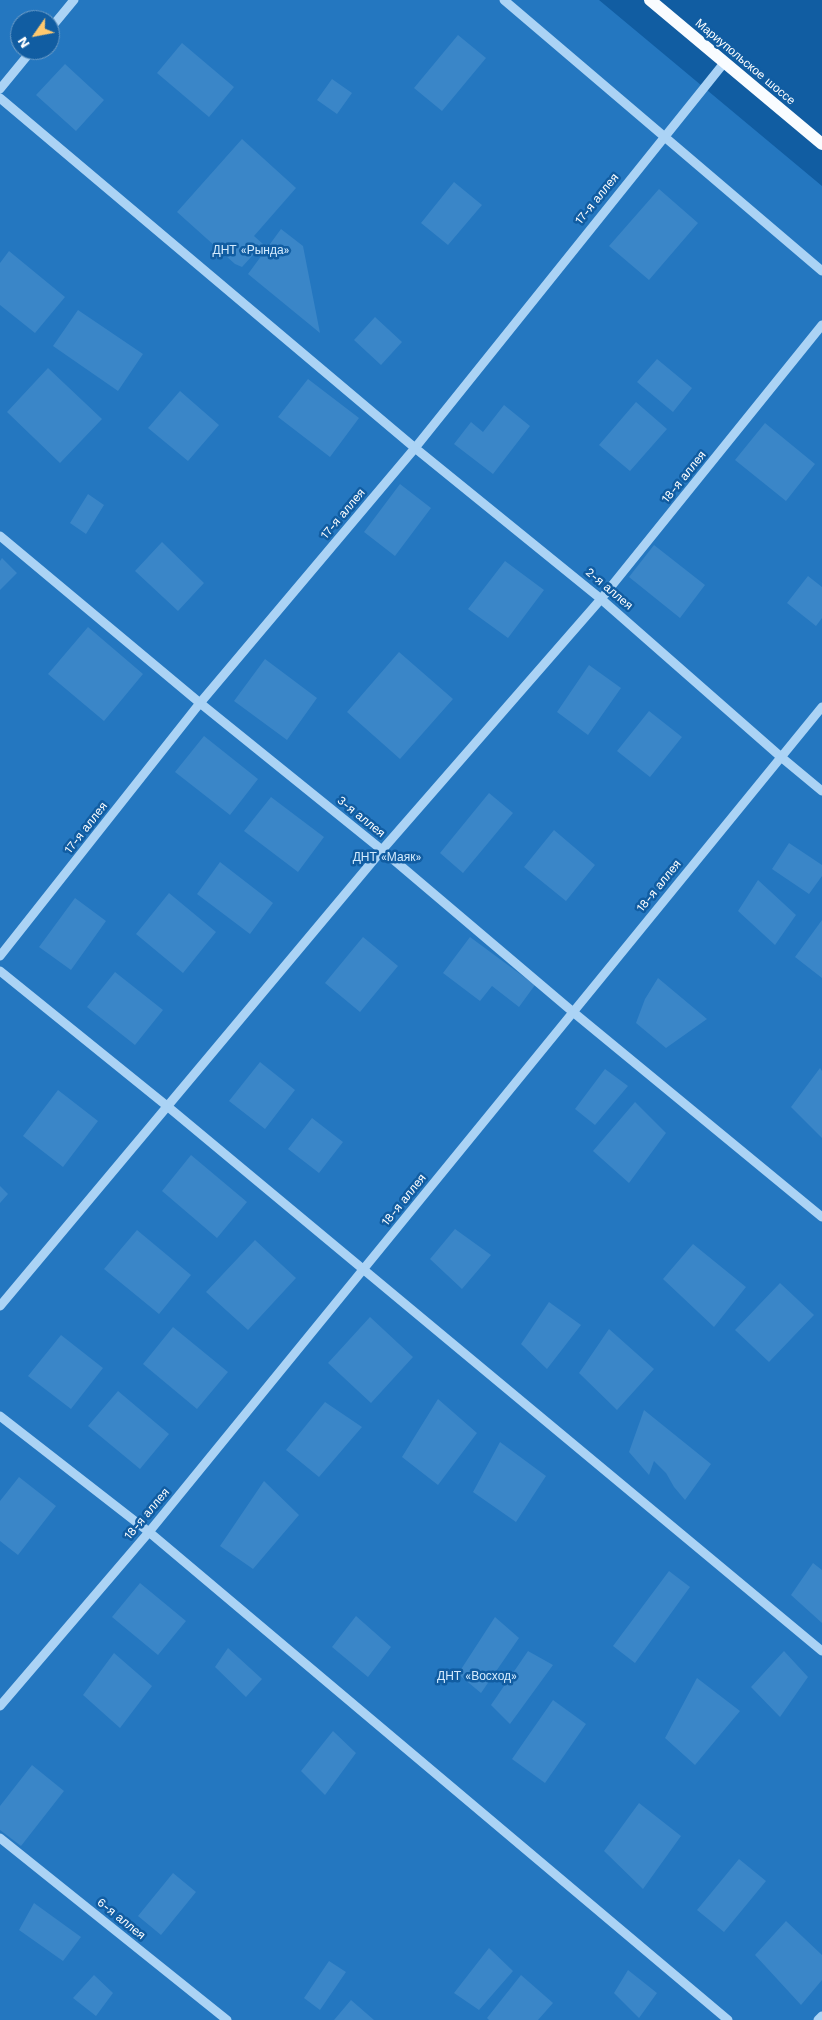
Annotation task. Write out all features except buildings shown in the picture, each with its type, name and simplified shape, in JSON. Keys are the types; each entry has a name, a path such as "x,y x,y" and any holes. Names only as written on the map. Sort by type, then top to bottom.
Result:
{"main road":[{"name":"Мариупольское шоссе","path":"650,0 822,144"}],"street":[{"path":"60,17 74,0"},
{"path":"504,0 822,270"},
{"path":"0,89 24,60"},
{"name":"17-я аллея","path":"0,956 200,704 414,448 724,63"},
{"name":"2-я аллея","path":"0,98 414,448 602,599 822,791"},
{"name":"18-я аллея","path":"0,1306 382,850 602,599 822,325"},
{"name":"3-я аллея","path":"0,536 200,704 382,850 573,1012 822,1217"},
{"name":"18-я аллея","path":"0,1706 149,1532 822,706"},
{"path":"0,971 167,1106 822,1651"},
{"path":"0,1416 149,1532 728,2020"},
{"name":"6-я аллея","path":"0,1838 227,2020"},
{"path":"818,2020 822,2016"}],"green space":[{"path":"0,0 599,0 822,186 822,2020 0,2020"}],"park label":[{"name":"ДНТ «Рында»","path":"251,250"},
{"name":"ДНТ «Маяк»","path":"387,857"},
{"name":"ДНТ «Восход»","path":"477,1676"}]}
